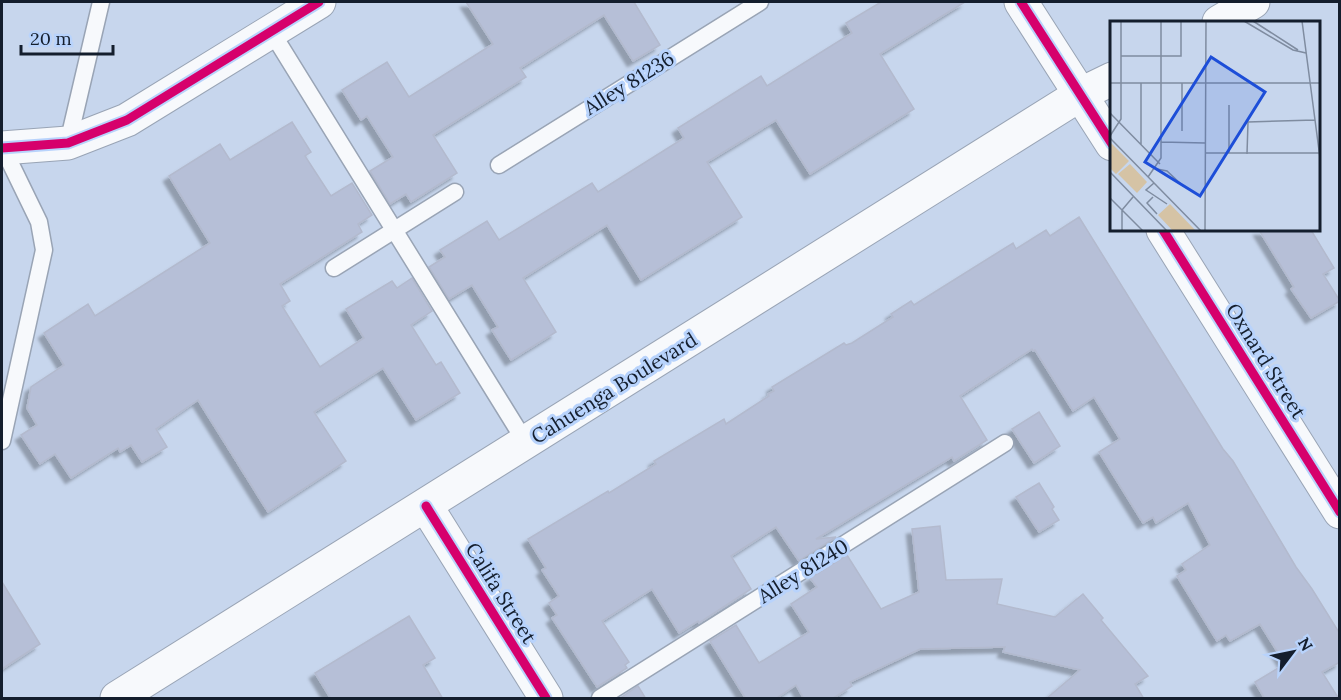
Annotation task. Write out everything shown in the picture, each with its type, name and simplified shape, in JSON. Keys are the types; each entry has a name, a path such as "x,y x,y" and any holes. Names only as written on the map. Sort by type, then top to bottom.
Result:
{"main road":[{"path":"2,148 68,143 127,120 319,2"},
{"path":"1021,2 1110,141"},
{"path":"1221,21 1252,2"},
{"name":"Cahuenga Boulevard","path":"117,699 1081,94 1110,80"},
{"name":"Oxnard Street","path":"1164,231 1340,512"},
{"name":"Califa Street","path":"426,506 546,699"}],"lane":[{"path":"68,143 101,2"},
{"name":"Alley 81236","path":"499,165 760,2"},
{"path":"271,31 526,443"},
{"path":"2,148 39,222 44,250 2,441"},
{"path":"334,268 455,192"},
{"name":"Alley 81240","path":"600,699 1005,443"}],"building":[{"path":"466,2 634,2 660,45 633,61 604,15 520,68 526,77 433,135 457,173 411,202 406,194 390,204 370,171 393,157 367,116 361,120 342,90 387,62 409,97 493,44"},
{"path":"881,2 965,2 880,54 914,109 810,174 776,120 707,162 742,217 641,280 607,225 523,278 556,332 511,360 492,330 498,327 472,285 449,299 429,267 445,257 440,250 487,221 499,240 592,183 598,192 684,138 678,128 761,76 767,86 852,33 846,23"},
{"path":"292,122 311,152 305,156 331,196 352,183 372,215 358,224 362,232 280,284 290,301 282,306 320,367 364,338 346,309 392,281 397,288 412,278 432,311 411,325 436,365 441,362 460,393 416,420 383,368 314,412 346,461 268,512 198,400 156,429 167,447 142,462 131,445 120,452 118,448 71,478 55,454 40,464 21,435 37,425 27,408 31,387 64,365 44,333 88,304 95,316 210,243 169,176 220,144 230,160"},
{"path":"1079,217 1340,634 1340,662 1322,672 1339,699 1265,699 1255,682 1285,664 1260,624 1230,641 1226,635 1217,641 1177,576 1186,570 1182,564 1210,545 1188,503 1156,523 1153,517 1143,523 1099,452 1120,439 1094,397 1073,411 1035,350 1032,349 960,396 987,440 954,461 952,457 816,539 836,537 799,561 776,527 731,556 751,589 699,623 698,621 679,633 652,589 602,621 629,662 625,665 627,668 597,687 552,618 557,615 549,603 559,596 542,570 546,568 528,539 608,491 609,493 656,464 654,461 724,419 726,424 769,396 768,394 774,391 772,387 844,343 846,345 852,343 893,317 891,314 911,301 914,305 1013,243 1016,249 1046,230 1050,236"},
{"path":"1260,231 1312,231 1334,268 1323,274 1340,301 1311,318 1291,289 1294,287"},
{"path":"1039,412 1060,446 1034,463 1012,429"},
{"path":"1039,483 1059,520 1039,532 1016,497"},
{"path":"940,526 946,580 1002,579 997,604 1055,617 1083,594 1103,618 1101,620 1148,676 1135,684 1144,699 1046,699 1080,670 1003,652 1005,647 920,649 850,682 852,686 832,699 804,699 796,685 775,699 746,699 710,641 736,625 759,663 809,632 791,604 817,587 810,578 847,555 881,609 919,592 912,529"},
{"path":"2,582 40,644 2,669"},
{"path":"409,616 435,658 423,665 443,699 331,699 315,673"},
{"path":"638,686 646,699 619,699"}],"cycle path":[{"path":"2,148 68,143 127,120 319,2"},
{"path":"1021,2 1110,141"},
{"path":"1164,231 1340,512"},
{"path":"426,506 546,698"}]}
